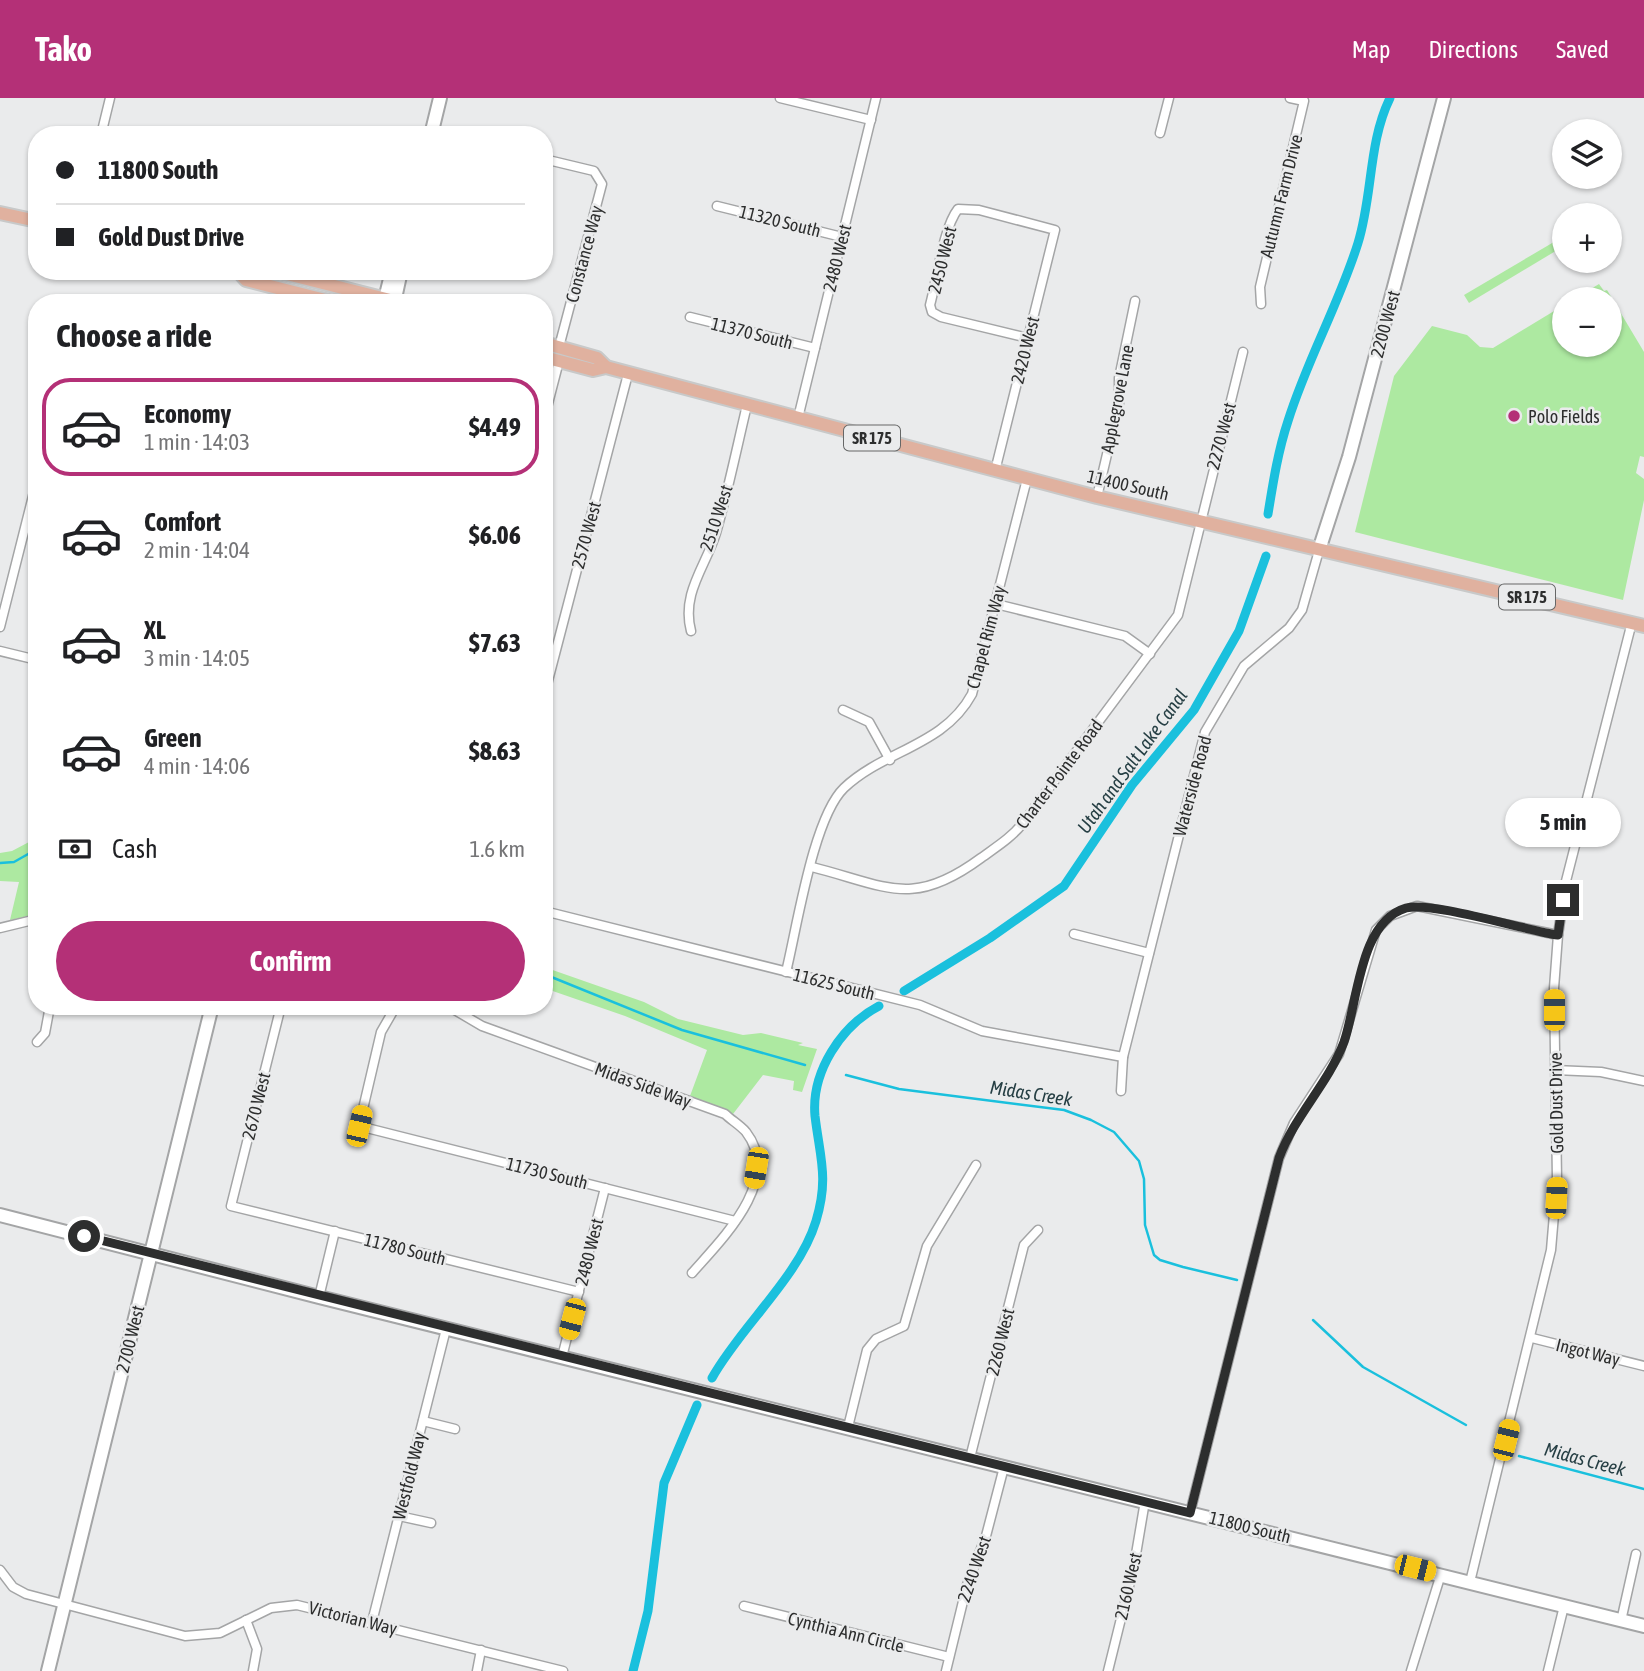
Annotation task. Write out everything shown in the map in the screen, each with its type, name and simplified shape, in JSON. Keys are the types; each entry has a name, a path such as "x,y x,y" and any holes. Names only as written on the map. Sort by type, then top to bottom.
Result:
{"main road":[{"path":"433,126 440,98"},
{"name":"2200 West","path":"1320,547 1349,457 1444,98"},
{"path":"0,214 28,219"},
{"path":"246,280 301,294"},
{"path":"310,280 365,294"},
{"name":"11400 South","path":"553,345 597,358 606,367 628,374 995,471 1638,624"},
{"name":"11400 South","path":"553,359 593,370 606,367"},
{"name":"2700 West","path":"48,1671 210,1015"},
{"name":"11800 South","path":"0,1215 318,1297 1644,1626"}],"street":[{"path":"103,126 110,98"},
{"path":"780,98 806,101 871,120"},
{"name":"2480 West","path":"798,418 876,98"},
{"path":"1160,133 1169,98"},
{"name":"Autumn Farm Drive","path":"1261,304 1260,287 1304,102 1290,98"},
{"name":"Constance Way","path":"553,161 594,171 602,184 559,347"},
{"name":"11320 South","path":"717,206 842,237"},
{"name":"2420 West","path":"958,209 979,210 1055,230 995,471"},
{"name":"2450 West","path":"958,209 953,215 930,305 932,312 941,317 1028,338"},
{"name":"Applegrove Lane","path":"1097,496 1119,403 1119,378 1135,300"},
{"name":"11370 South","path":"690,317 815,348"},
{"name":"2270 West","path":"1201,520 1243,352"},
{"path":"553,384 559,361"},
{"name":"2570 West","path":"553,662 628,374"},
{"name":"2510 West","path":"691,631 688,609 694,583 716,531 747,405"},
{"name":"Chapel Rim Way","path":"786,972 824,821 834,800 850,783 936,735 963,709 978,678 1027,479"},
{"path":"0,627 28,516"},
{"name":"Charter Pointe Road","path":"812,867 902,890 932,887 960,874 1017,831 1150,654 1181,608 1201,520"},
{"name":"Waterside Road","path":"1121,1091 1123,1057 1205,732 1244,666 1289,628 1302,610 1320,547"},
{"path":"996,604 1125,636 1150,654"},
{"name":"Gold Dust Drive","path":"1470,1581 1545,1285 1555,1217 1554,988 1558,935 1571,863 1638,624"},
{"path":"0,651 28,658"},
{"path":"843,710 869,722 890,760"},
{"path":"1190,1513 1279,1158 1294,1123 1339,1054 1369,947 1377,930 1398,912 1428,907 1558,935"},
{"name":"11625 South","path":"553,913 920,1005 982,1031 1123,1057"},
{"path":"0,928 28,921"},
{"path":"1074,933 1149,953"},
{"path":"37,1042 45,1033 48,1015"},
{"name":"2670 West","path":"231,1206 279,1015"},
{"name":"11730 South","path":"391,1015 381,1032 359,1126 735,1221"},
{"name":"Midas Side Way","path":"463,1015 482,1026 725,1114 745,1131 755,1147 756,1168 752,1192 735,1221 692,1273"},
{"path":"1555,1070 1601,1072 1644,1081"},
{"path":"848,1427 867,1350 876,1339 904,1326 928,1246 976,1165"},
{"name":"2480 West","path":"562,1357 605,1188"},
{"name":"11780 South","path":"231,1206 579,1292"},
{"name":"2260 West","path":"971,1458 1024,1245 1038,1230"},
{"path":"318,1297 335,1231"},
{"name":"Westfold Way","path":"372,1622 446,1329"},
{"name":"Ingot Way","path":"1532,1338 1644,1366"},
{"path":"423,1421 454,1429"},
{"name":"2240 West","path":"946,1671 967,1585 986,1536 1003,1467"},
{"name":"2160 West","path":"1108,1671 1134,1566 1145,1501"},
{"path":"399,1516 431,1523"},
{"path":"1620,1620 1636,1554"},
{"name":"Victorian Way","path":"0,1570 17,1590 184,1636 220,1633 271,1608 296,1605 564,1671"},
{"path":"1411,1671 1441,1574"},
{"name":"Cynthia Ann Circle","path":"744,1606 949,1657"},
{"path":"1548,1671 1564,1606"},
{"path":"246,1620 257,1648 253,1671"},
{"path":"477,1671 481,1650"}],"green space":[{"path":"1552,243 1552,253 1469,303 1464,295"},
{"name":"Polo Fields","path":"1552,312 1552,357 1622,357 1622,315 1644,352 1644,457 1640,456 1636,473 1644,479 1644,500 1623,600 1355,532 1394,376 1432,326 1467,335 1480,347 1493,348"},
{"path":"28,843 28,916 10,920 19,882 0,881 0,853 12,851"},
{"path":"553,970 644,1002 678,1019 743,1035 761,1033 817,1049 802,1092 793,1090 794,1081 763,1075 733,1114 690,1096 707,1050 625,1016 553,991"}],"waterway":[{"name":"Utah and Salt Lake Canal","path":"1268,514 1288,421 1358,243 1374,151 1390,98"},
{"name":"Utah and Salt Lake Canal","path":"904,991 990,938 1064,886 1132,785 1194,710 1239,631 1266,556"},
{"name":"Midas Creek","path":"0,863 14,862 28,854"},
{"name":"Midas Creek","path":"553,978 682,1030 805,1065"},
{"name":"Utah and Salt Lake Canal","path":"712,1378 738,1339 783,1282 808,1242 820,1206 823,1180 815,1116 818,1083 823,1067 841,1038 852,1025 879,1006"},
{"name":"Midas Creek","path":"846,1075 899,1089 1064,1110 1114,1132 1139,1161 1144,1179 1145,1225 1154,1255 1160,1260 1183,1267 1237,1280"},
{"name":"Midas Creek","path":"1313,1320 1363,1367 1466,1425"},
{"name":"Utah and Salt Lake Canal","path":"633,1671 648,1611 664,1483 697,1405"},
{"name":"Midas Creek","path":"1519,1456 1644,1489"}],"place":[{"name":"Polo Fields","path":"1514,416"}],"route":[{"path":"84,1236 318,1297 1190,1513 1279,1158 1294,1123 1339,1054 1369,947 1377,930 1390,916 1417,906 1558,935 1563,900"}]}
